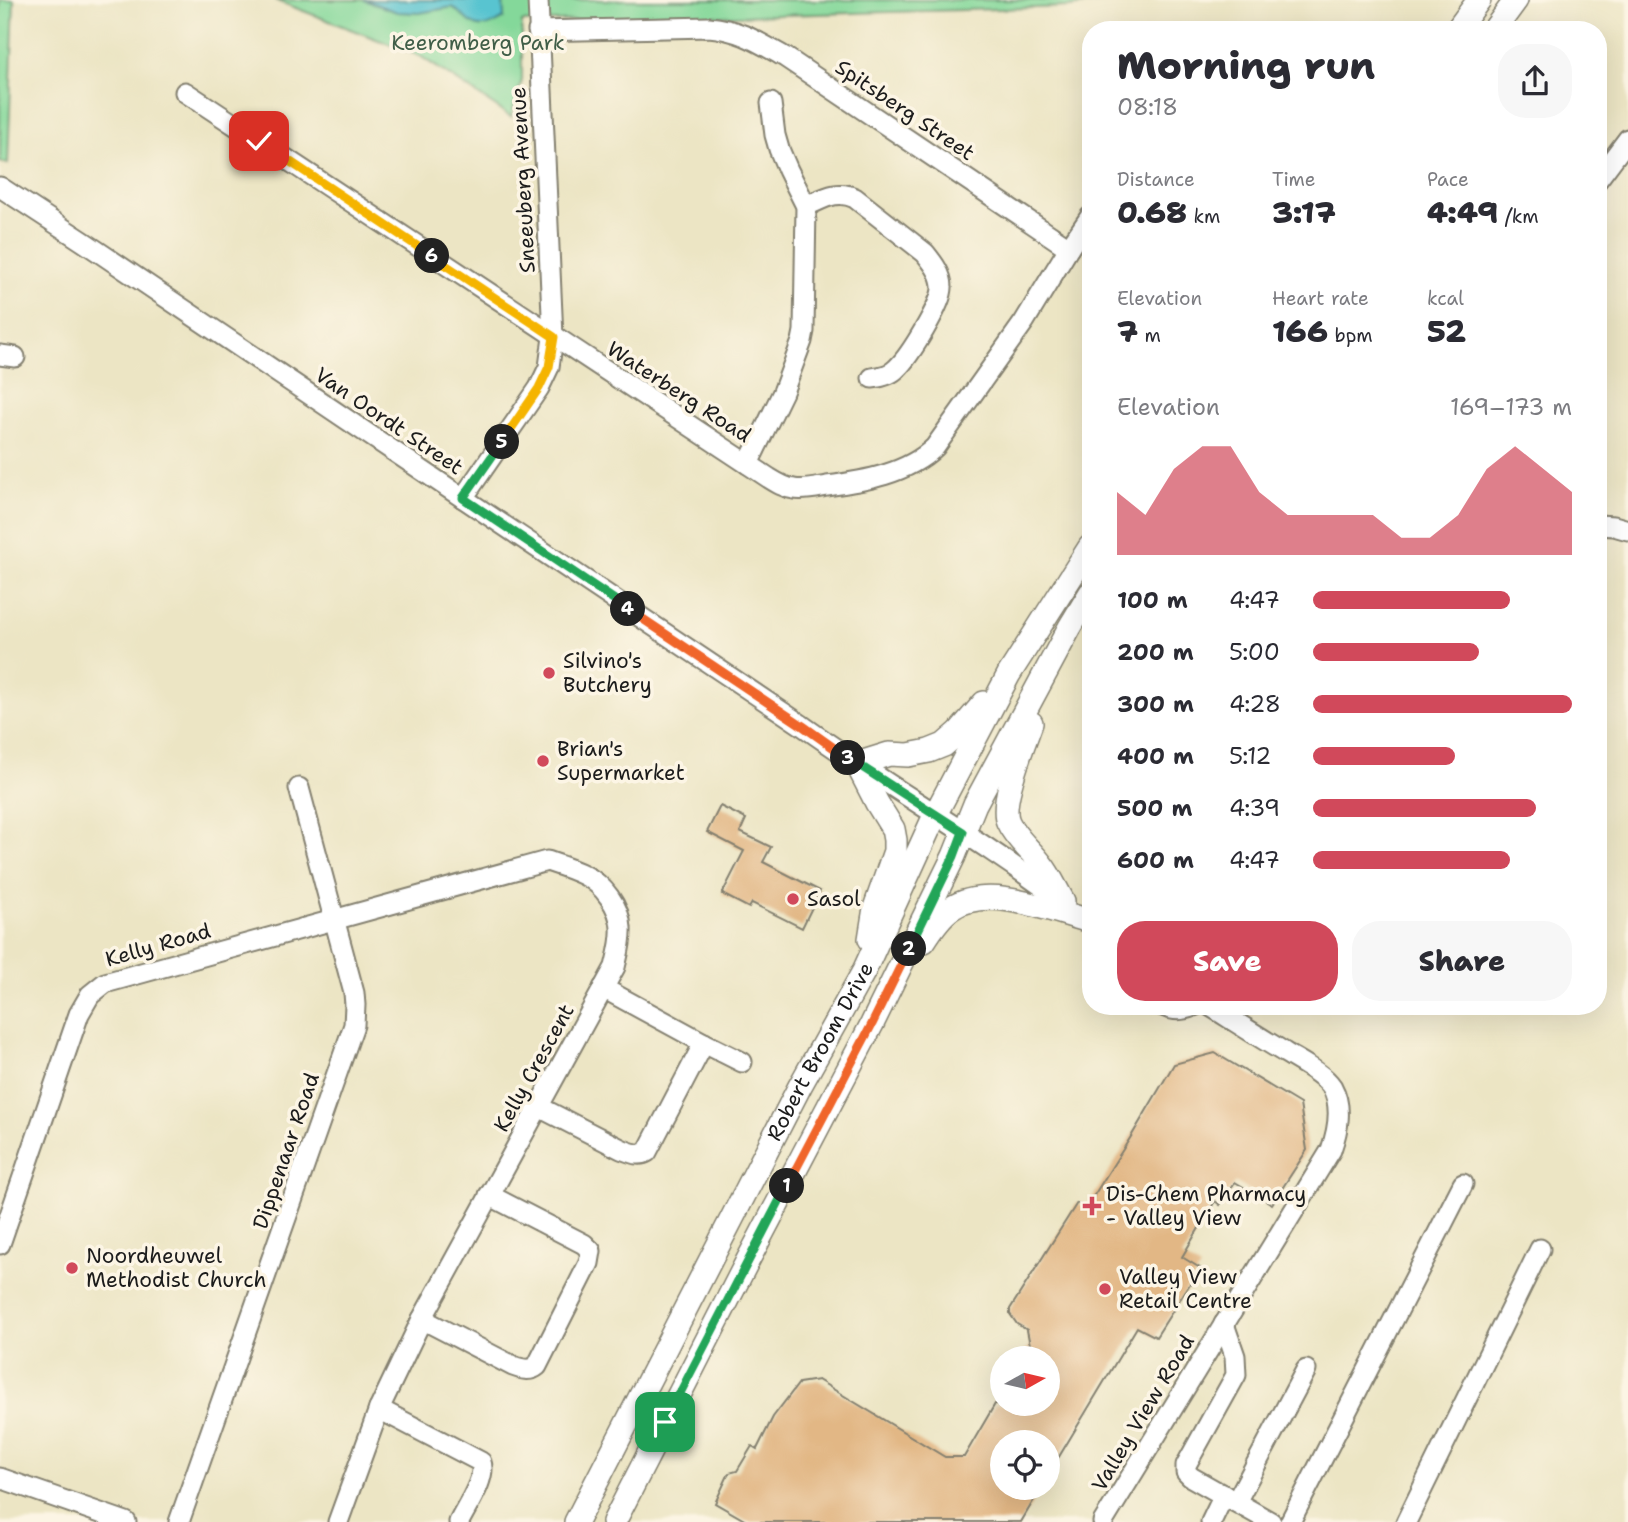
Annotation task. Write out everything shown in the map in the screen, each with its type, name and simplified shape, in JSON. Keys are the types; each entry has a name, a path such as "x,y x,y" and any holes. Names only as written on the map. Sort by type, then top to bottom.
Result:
{"street":[{"name":"Sneeuberg Avenue","path":"463,498 539,388 549,367 554,337 538,0"},
{"path":"1464,21 1479,0"},
{"path":"1501,21 1516,0"},
{"name":"Spitsberg Street","path":"538,31 709,27 741,33 785,57 1069,247"},
{"name":"Waterberg Road","path":"185,92 778,484 801,490 878,476 901,468 935,447 1024,322 1082,228"},
{"path":"748,464 783,392 803,336 806,206 779,149 771,103"},
{"path":"1607,167 1628,139"},
{"name":"Van Oordt Street","path":"0,187 857,764 963,832"},
{"path":"806,206 838,193 848,194 925,253 940,276 941,296 937,308 910,351 896,370 872,377"},
{"path":"1607,526 1628,530"},
{"name":"Robert Broom Drive","path":"576,1522 800,1086 864,971 936,813 1009,674 1082,560"},
{"name":"Robert Broom Drive","path":"614,1522 872,1024 954,856 975,804 1082,608"},
{"path":"1050,663 1008,791 1005,811 1007,821 1042,865 1063,901"},
{"path":"864,971 875,908 895,851 895,840 893,829 857,764 889,754 908,755 944,745 959,732 1009,674"},
{"name":"Dippenaar Road","path":"179,1522 354,1025 354,993 299,788"},
{"path":"963,832 1082,915"},
{"name":"Kelly Crescent","path":"335,919 547,861 587,876 605,892 620,921 620,948 615,967 422,1319 379,1409 338,1522"},
{"path":"872,1024 928,933 951,908 987,898 1003,898 1082,919"},
{"name":"Kelly Road","path":"0,1244 79,1014 94,991 105,983 335,919"},
{"path":"603,988 742,1062"},
{"name":"Valley View Road","path":"1103,1522 1331,1150 1337,1135 1338,1105 1332,1088 1325,1080 1225,1015"},
{"path":"539,1107 621,1149 635,1154 648,1152 704,1043"},
{"path":"1290,1522 1463,1184"},
{"path":"422,1319 513,1366 530,1369 537,1366 589,1263 591,1251 584,1244 489,1195"},
{"path":"1406,1522 1541,1249"},
{"path":"1224,1324 1235,1356 1236,1375 1185,1468 1192,1477 1272,1522"},
{"path":"1211,1522 1230,1499 1306,1370"},
{"path":"379,1409 481,1462 482,1477 458,1522"},
{"path":"0,1478 126,1522"}],"green space":[{"path":"0,0 14,0 8,164 0,162"},
{"name":"Keeromberg Park","path":"275,0 1116,0 1069,7 522,22 522,80 511,117 420,56"}],"water":[{"path":"364,0 503,0 504,18 481,26 471,23 453,7 419,13 397,12"}],"building":[{"path":"720,806 746,819 740,832 771,847 763,862 820,891 802,928 752,903 749,908 722,894 744,851 707,832"},
{"name":"Valley View Retail Centre","path":"1215,1053 1300,1104 1307,1150 1272,1204 1235,1182 1220,1205 1215,1201 1182,1257 1200,1268 1156,1337 1137,1327 1060,1455 1060,1430 990,1430 990,1500 1034,1500 1021,1522 748,1522 715,1503 729,1473 737,1471 752,1446 757,1449 773,1417 799,1383 818,1380 945,1457 964,1457 990,1413 990,1416 1060,1416 1060,1346 1029,1346 1027,1330 1017,1324 1010,1314 1010,1309 1077,1203 1086,1208 1174,1064"}],"place":[{"name":"Silvino's Butchery","path":"549,673"},
{"name":"Brian's Supermarket","path":"543,761"},
{"name":"Sasol","path":"793,899"},
{"name":"Dis-Chem Pharmacy - Valley View","path":"1092,1206"},
{"name":"Noordheuwel Methodist Church","path":"72,1268"},
{"name":"Valley View Retail Centre","path":"1105,1289"}],"route":[{"path":"259,141 554,337 549,367 539,388 463,498 857,764 963,832 954,856 872,1024 665,1422"}]}
